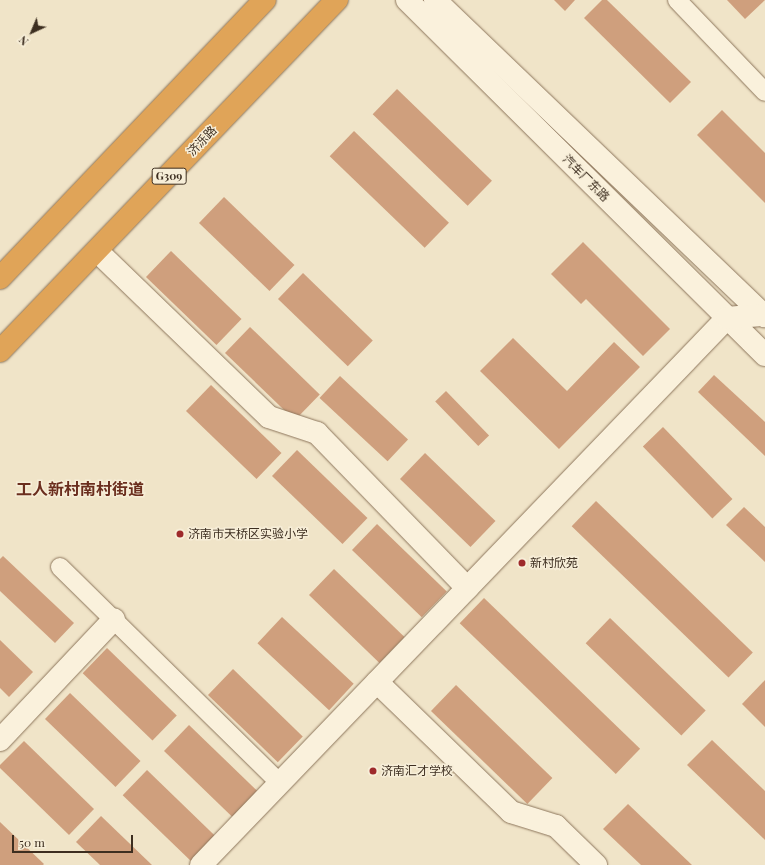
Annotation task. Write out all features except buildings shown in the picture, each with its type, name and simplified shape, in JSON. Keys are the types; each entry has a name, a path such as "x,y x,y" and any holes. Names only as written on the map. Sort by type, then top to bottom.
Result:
{"highway":[{"path":"0,278 265,0"},
{"name":"济泺路","path":"0,351 337,0"}],"street":[{"name":"汽车厂东路","path":"407,0 765,355"},
{"name":"汽车厂东路","path":"435,0 765,315"},
{"path":"677,0 765,92"},
{"path":"97,250 269,417 317,433 468,588"},
{"path":"201,865 727,318 765,315"},
{"path":"60,567 280,783"},
{"path":"0,740 114,619"},
{"path":"377,682 511,812 556,826 596,865"}],"place":[{"name":"济南市天桥区实验小学","path":"180,534"},
{"name":"新村欣苑","path":"522,563"},
{"name":"济南汇才学校","path":"373,771"}],"district":[{"name":"工人新村南村街道","path":"80,489"}]}
